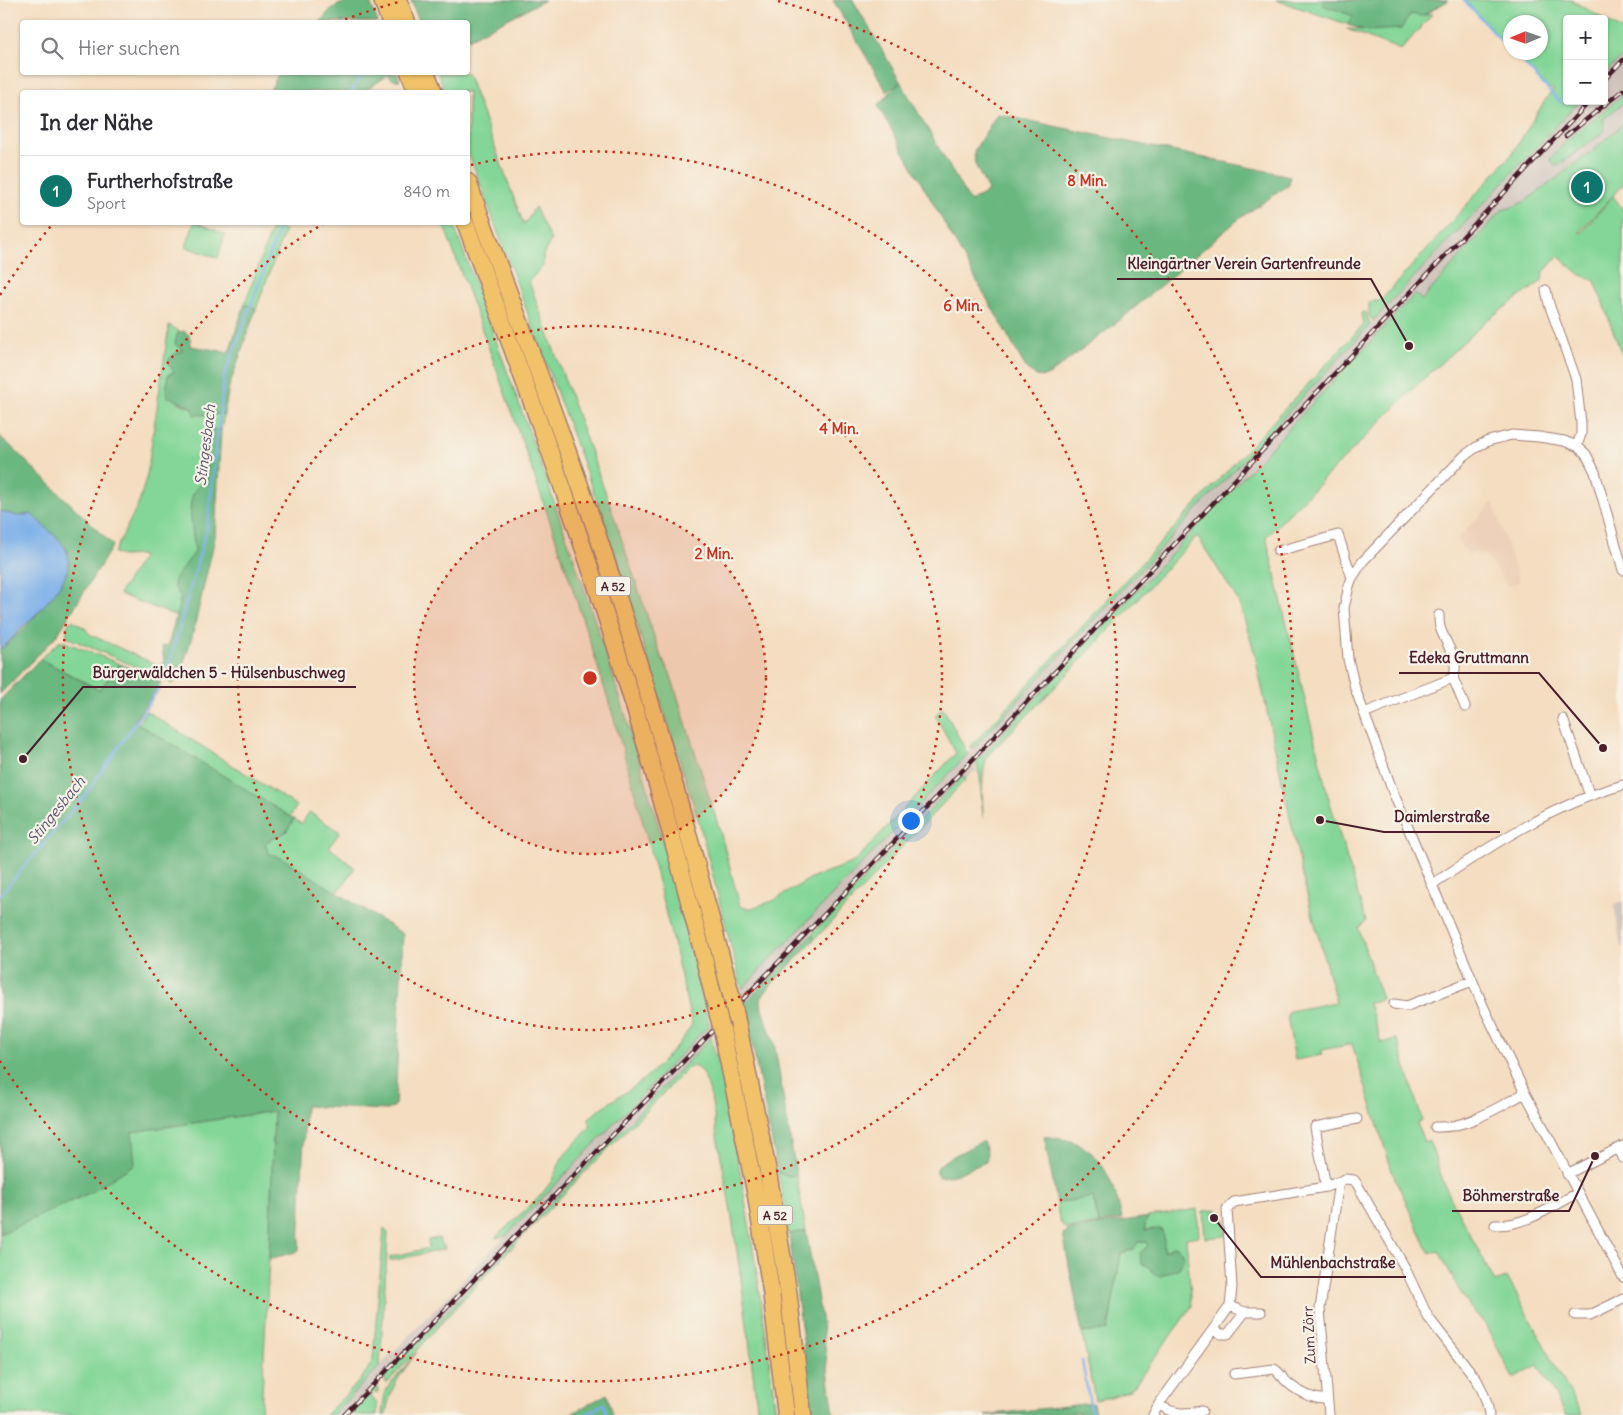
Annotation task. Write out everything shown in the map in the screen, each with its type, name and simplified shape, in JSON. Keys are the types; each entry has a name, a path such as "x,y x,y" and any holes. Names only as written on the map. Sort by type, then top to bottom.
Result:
{"highway":[{"path":"382,0 389,20"},
{"path":"398,0 406,20"},
{"path":"410,75 416,90"},
{"path":"427,75 433,90"},
{"name":"A 52","path":"470,187 596,532 646,688 686,825 732,998 767,1166 788,1290 803,1415"},
{"name":"A 52","path":"466,225 577,528 631,693 688,894 720,1022 756,1196 771,1291 786,1415"}],"street":[{"path":"1546,290 1549,304 1576,379 1582,423 1577,446"},
{"path":"1623,570 1594,472 1586,454 1577,446 1564,441 1524,435 1502,437 1478,446 1464,456 1370,553 1352,578 1345,599 1345,630 1350,670 1396,798 1431,885 1500,1044 1623,1277"},
{"path":"1278,551 1338,535 1352,578"},
{"path":"1364,713 1453,678 1456,672 1456,665 1440,626 1439,615"},
{"path":"1453,678 1465,707"},
{"path":"1563,719 1590,796"},
{"path":"1431,885 1540,817 1623,784"},
{"path":"1394,1004 1407,1006 1472,980"},
{"path":"1435,1128 1446,1128 1476,1118 1525,1093"},
{"path":"1326,1187 1315,1128 1357,1119"},
{"path":"1568,1174 1621,1147 1623,1158"},
{"path":"1153,1415 1230,1306 1232,1287 1227,1209 1234,1202 1326,1187 1345,1179 1357,1184 1404,1266 1428,1317 1477,1380 1487,1401 1489,1415"},
{"name":"Zum Zörr","path":"1329,1415 1320,1309 1339,1182"},
{"path":"1495,1225 1507,1226 1516,1223 1578,1193"},
{"path":"1575,1315 1590,1315 1623,1299"},
{"path":"1230,1306 1245,1312 1261,1312"},
{"path":"1214,1330 1221,1334 1228,1334 1245,1312"},
{"path":"1234,1374 1274,1369 1297,1390 1316,1398 1327,1399"},
{"path":"1159,1404 1170,1414 1202,1412"}],"shaded area":[{"path":"1623,55 1623,123 1584,157 1529,199 1510,209 1502,210 1422,300 1415,294 974,765 976,772 973,772 966,779 962,776 348,1415 333,1415 972,750 1576,105 1608,105 1608,71"},
{"path":"1493,502 1519,582 1508,586 1483,552 1478,555 1475,551 1469,556 1457,539"},
{"path":"1623,902 1623,947 1621,947 1614,904"}],"green space":[{"path":"349,0 369,0 377,20 322,20 333,8"},
{"path":"411,0 545,0 470,38 470,20 418,20"},
{"path":"833,0 853,0 970,202 988,191 975,164 974,151 997,114 1290,176 1289,185 1240,218 1120,320 1049,375 1037,376 1026,368 878,106 900,82 887,92"},
{"path":"1276,0 1449,0 1424,15 1432,14 1401,50 1347,29 1364,30"},
{"path":"1323,0 1449,0 1422,16 1411,14 1401,29 1368,31 1348,25 1353,16 1322,5"},
{"path":"1464,0 1571,0 1597,15 1563,15 1563,105 1576,105 1373,321 1369,315 1369,303 1371,301 1379,301 1384,297 1512,154 1553,90 1551,88 1549,90 1521,60 1548,60 1548,15 1503,15 1503,42"},
{"path":"1608,22 1623,31 1623,55 1608,71"},
{"path":"278,75 388,75 366,90 270,90"},
{"path":"388,75 398,75 400,80 396,80"},
{"path":"439,75 468,75 524,225 535,207 551,240 543,255 543,266 529,281 612,511 661,657 670,673 720,831 740,906 748,909 773,901 811,878 854,862 956,753 935,715 943,708 968,754 742,989 699,822 603,518 470,156 470,90 444,90"},
{"path":"1623,95 1623,103 1603,119 1605,131 1555,166 1550,159 1567,140"},
{"path":"1623,123 1623,185 1579,232 1581,233 1613,196 1623,210 1623,358 1595,281 1581,275 1558,256 1543,273 1542,281 1487,320 1418,384 1266,537 1328,796 1366,921 1358,928 1382,999 1369,1003 1381,1043 1397,1039 1422,1120 1417,1123 1424,1142 1429,1140 1445,1187 1495,1282 1507,1277 1582,1415 1566,1415 1538,1365 1513,1378 1485,1324 1470,1307 1459,1290 1439,1251 1430,1254 1393,1174 1352,1044 1322,1050 1322,1055 1295,1060 1287,1016 1289,1011 1336,1002 1305,887 1254,651 1237,599 1197,536 1062,680 988,755 983,778 983,818 980,777 976,762 1415,294 1422,300 1502,210 1524,202 1537,193 1590,152"},
{"path":"193,225 203,225 225,234 218,258 186,247"},
{"path":"273,225 277,225 285,230 256,309 248,305 244,306"},
{"path":"444,225 454,225 525,421 594,620 627,720 657,821 685,922 709,1025 506,1236 495,1238 540,1196 551,1182 562,1158 591,1126 588,1119 648,1075 673,1050 692,1024 654,866 611,709 509,404"},
{"path":"248,305 256,309 229,387 224,414 194,415 193,408 167,396 167,376 174,372 168,360 175,354 183,351 175,344 177,334 183,331 187,333 190,339 190,346 229,352 244,306"},
{"path":"1366,312 1370,325 972,750 970,747 1363,325 1361,313"},
{"path":"169,325 180,332 177,334 183,352 175,354 170,366 175,372 170,373 166,391 181,404 193,408 202,415 224,414 221,430 216,429 206,453 210,462 201,470 202,475 207,479 207,483 200,484 194,491 190,508 195,552 174,587 181,597 176,616 119,594 142,558 141,555 122,556 114,553 139,503 147,475"},
{"path":"212,429 221,430 215,538 192,637 183,665 173,684 158,676 159,666 164,662 162,646 168,646 181,597 174,587 174,579 195,552 191,504 195,489 207,483 207,479 202,475 201,470 210,462 206,451 205,439 207,431"},
{"path":"0,436 113,545 58,634 0,694 0,649 8,644 27,625 48,601 64,578 69,565 66,548 17,516 0,511"},
{"path":"72,620 86,629 89,634 159,666 158,676 73,640 67,636 67,626"},
{"path":"59,642 65,642 120,664 100,690 40,659"},
{"path":"40,659 99,690 120,664 161,682 134,721 294,819 286,832 265,844 269,854 282,858 403,934 395,1106 387,1110 305,1106 299,1251 269,1259 274,1111 132,1132 135,1164 91,1192 0,1234 0,700"},
{"path":"146,711 297,806 290,817 138,724"},
{"path":"962,776 966,779 815,939 812,934"},
{"path":"309,812 340,832 329,847 355,868 337,893 282,858 269,854 265,844 286,832 294,819 302,824"},
{"path":"812,934 815,939 772,984 761,999 762,1010 774,1042 796,1173 792,1176 778,1172 744,1004"},
{"path":"711,1037 715,1054 717,1054 743,1188 758,1279 776,1415 758,1415 746,1314 712,1102 703,1074 693,1066 688,1068 537,1222 462,1300 390,1380 385,1383 385,1376"},
{"path":"274,1111 261,1415 0,1415 0,1234 91,1192 131,1132"},
{"path":"1044,1136 1074,1142 1096,1157 1103,1166 1113,1187 1122,1219 1099,1224 1093,1197 1057,1203"},
{"path":"983,1142 987,1152 986,1162 954,1175 940,1177 936,1174 936,1169 939,1165"},
{"path":"778,1172 792,1176 796,1173 806,1231 789,1234"},
{"path":"1093,1197 1099,1224 1068,1229 1062,1225 1059,1219 1057,1203"},
{"path":"1197,1209 1199,1236 1186,1238 1192,1306 1132,1389 1111,1397 1095,1400 1082,1333 1108,1330 1121,1254 1138,1242 1146,1242 1148,1246 1140,1253 1150,1267 1161,1276 1179,1268 1184,1257 1181,1251 1174,1246 1164,1253 1164,1247 1154,1229 1145,1230 1145,1224 1148,1217"},
{"path":"1217,1210 1224,1213 1226,1236 1205,1238 1203,1211"},
{"path":"1148,1217 1145,1230 1161,1229 1164,1237 1164,1252 1174,1246 1181,1251 1184,1257 1179,1268 1161,1276 1154,1275 1150,1267 1141,1263 1140,1253 1148,1246 1146,1242 1138,1242 1134,1249 1121,1254 1108,1330 1082,1333 1063,1234 1070,1230"},
{"path":"384,1228 388,1233 380,1366 333,1415 325,1415 359,1382 373,1359"},
{"path":"806,1231 821,1317 834,1415 813,1415 789,1234"},
{"path":"439,1238 441,1246 444,1245 445,1249 390,1261 390,1257 429,1248 428,1240"},
{"path":"417,1352 393,1388 386,1415 382,1415 385,1391"},
{"path":"378,1383 377,1394 375,1392 371,1396 377,1404 377,1415 354,1415 352,1411"},
{"path":"607,1394 613,1415 569,1415"},
{"path":"1093,1403 1095,1415 1075,1413 1058,1415 985,1415"}],"water":[{"path":"0,511 17,516 31,514 64,545 69,559 62,581 47,603 0,649"}],"waterway":[{"name":"Stingesbach","path":"1464,0 1503,42"},
{"name":"Stingesbach","path":"1521,60 1561,103"},
{"name":"Stingesbach","path":"352,90 362,75"},
{"name":"Stingesbach","path":"166,675 207,528 224,377 281,225"},
{"name":"Stingesbach","path":"0,895 84,797 160,687"},
{"path":"1082,1361 1092,1415"},
{"path":"584,1415 604,1404 607,1415"}],"railway":[{"path":"1608,76 1623,60"},
{"path":"1566,136 1623,90"},
{"path":"344,1415 961,772 1586,105"}],"place":[{"name":"Furtherhofstraße","path":"1587,187"},
{"name":"Kleingärtner Verein Gartenfreunde","path":"1409,346"},
{"name":"Edeka Gruttmann","path":"1603,748"},
{"name":"Bürgerwäldchen 5 - Hülsenbuschweg","path":"23,759"},
{"name":"Daimlerstraße","path":"1320,820"},
{"name":"Böhmerstraße","path":"1595,1156"},
{"name":"Mühlenbachstraße","path":"1214,1218"}]}
